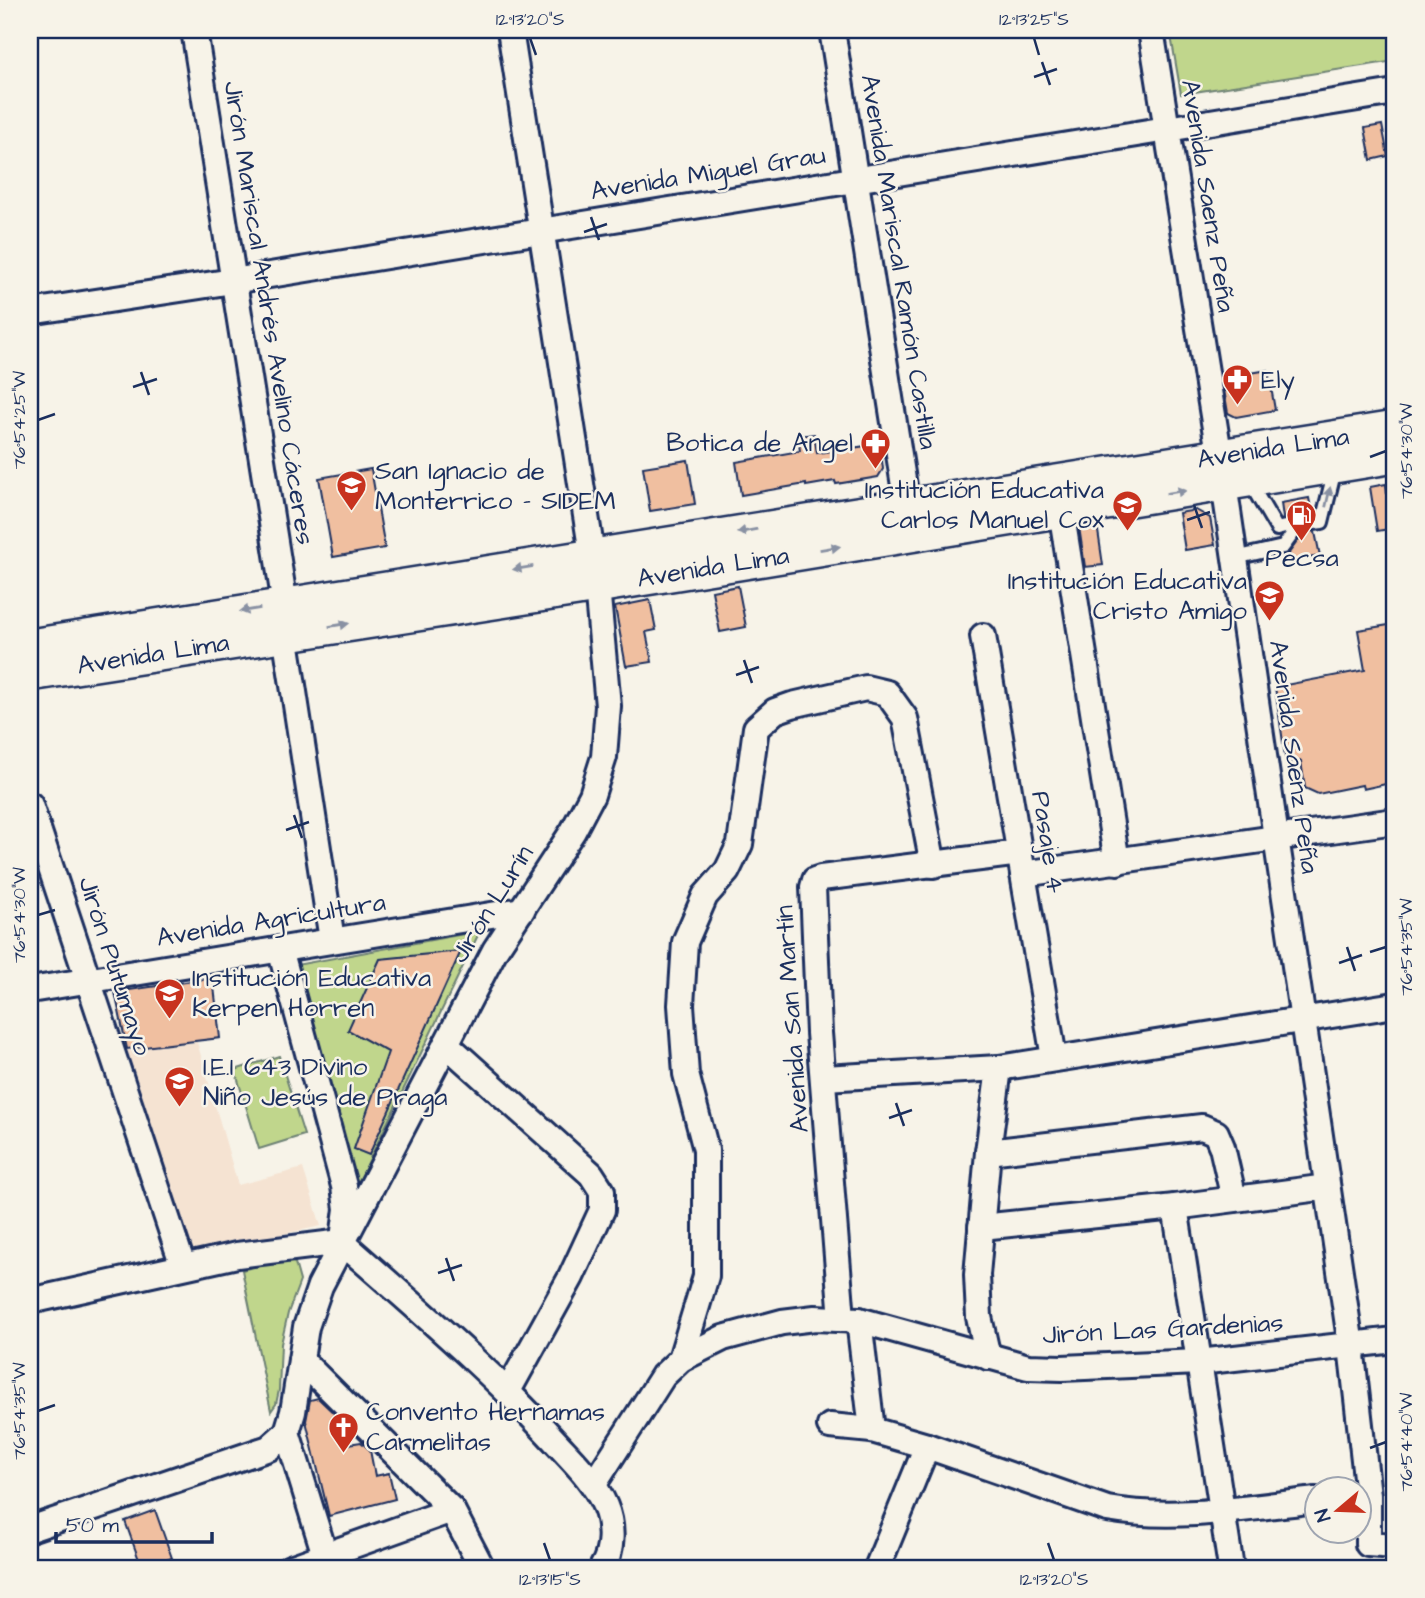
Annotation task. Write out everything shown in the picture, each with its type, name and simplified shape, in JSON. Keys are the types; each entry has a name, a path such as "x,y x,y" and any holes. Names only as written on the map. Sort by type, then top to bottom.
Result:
{"main road":[{"name":"Avenida Lima","path":"30,646 285,619 595,572 1061,510 1230,474 1395,428"},
{"name":"Avenida Lima","path":"595,572 907,505 1336,465 1395,456"},
{"name":"Avenida Lima","path":"30,674 285,619"}],"street":[{"name":"Jirón Mariscal Andrés Avelino Cáceres","path":"194,30 332,940"},
{"name":"Jirón Lurín","path":"288,1432 306,1327 320,1286 495,950 573,831 592,795 604,757 608,706 595,572 510,30"},
{"name":"Avenida Mariscal Ramón Castilla","path":"832,30 907,505"},
{"name":"Avenida Saenz Peña","path":"1151,30 1230,474 1235,558 1351,1346 1361,1476"},
{"name":"Avenida Miguel Grau","path":"30,312 1395,92"},
{"path":"1061,510 1117,862"},
{"name":"Pasaje 4","path":"983,636 1054,1058"},
{"path":"681,1359 706,1276 706,1150 686,1074 681,1005 685,942 705,896 727,871 740,844 756,729 775,711 792,705 866,688 887,694 905,718 933,865"},
{"name":"Jirón Putumayo","path":"30,805 183,1266"},
{"name":"Avenida San Martín","path":"872,1430 850,1320 824,1078 814,953 813,887 816,880 933,865 1117,862 1395,821"},
{"name":"Avenida Agricultura","path":"30,990 522,910"},
{"path":"281,949 344,1186 347,1209 342,1242"},
{"path":"824,1078 999,1068 1395,1004"},
{"path":"446,1044 591,1174 602,1191 602,1210 571,1277 508,1391"},
{"path":"988,1357 979,1317 978,1289 988,1152 999,1068"},
{"path":"988,1152 1202,1127 1216,1133 1222,1147 1234,1199"},
{"path":"981,1227 1175,1207 1328,1187"},
{"path":"1175,1207 1231,1568"},
{"path":"30,1301 237,1255 342,1242 508,1391 594,1484 606,1508 611,1537 606,1562 602,1568"},
{"name":"Jirón Las Gardenias","path":"594,1484 663,1376 681,1359 723,1338 782,1322 815,1318 850,1320 1028,1367 1062,1368 1199,1362 1395,1340"},
{"path":"300,1360 452,1510 482,1568"},
{"path":"830,1426 872,1430 927,1446 1107,1509 1134,1514 1222,1511 1302,1502"},
{"path":"30,1529 269,1448 288,1432 327,1562"},
{"path":"877,1568 927,1446"},
{"path":"290,1568 327,1562 452,1510"},
{"name":"Avenida Saenz Peña","path":"1372,1544 1395,1546"}],"lane":[{"path":"1314,523 1322,522 1336,465"},
{"path":"1230,474 1278,529 1285,527"},
{"path":"1235,558 1283,547 1299,525"}],"shaded area":[{"name":"I.E.I 643 Divino Niño Jesús de Praga","path":"197,1042 238,1185 303,1168 321,1226 189,1254 124,1050"}],"green space":[{"path":"1170,30 1395,30 1395,61 1181,94"},
{"path":"480,931 352,1196 296,965"},
{"path":"279,1056 304,1135 259,1149 235,1070"},
{"path":"285,1258 295,1263 300,1281 288,1313 281,1344 279,1390 276,1404 271,1411 242,1270"}],"building":[{"path":"1382,125 1388,156 1371,160 1365,128"},
{"path":"1268,370 1275,410 1236,417 1228,413 1222,378"},
{"path":"814,434 817,453 880,444 883,469 878,477 836,484 835,481 806,484 741,495 736,462 800,451 798,436"},
{"path":"688,460 695,504 650,511 643,467"},
{"name":"San Ignacio de Monterrico - SIDEM","path":"371,469 385,548 333,557 319,478"},
{"path":"1386,484 1387,495 1395,493 1395,528 1377,531 1370,487"},
{"path":"1309,498 1312,514 1306,520 1299,516 1291,521 1283,518 1281,503"},
{"path":"1196,510 1210,518 1215,545 1185,550 1179,513"},
{"path":"1097,524 1103,565 1085,567 1079,527"},
{"path":"1307,528 1315,532 1320,556 1291,561 1289,553"},
{"path":"738,586 746,627 720,632 712,591"},
{"path":"650,600 656,630 646,632 652,662 626,666 615,607"},
{"path":"1395,624 1395,782 1363,789 1362,785 1318,794 1305,788 1301,761 1286,763 1275,687 1365,670 1358,630"},
{"path":"461,951 369,1155 354,1149 388,1052 348,1030 380,959"},
{"name":"Institución Educativa Kerpen Horren","path":"213,978 220,1038 127,1049 115,992"},
{"name":"Convento Hernamas Carmelitas","path":"318,1398 343,1422 348,1444 361,1442 370,1450 375,1476 389,1473 395,1499 329,1516 306,1421 310,1400"},
{"path":"155,1510 172,1558 142,1568 125,1521"}],"place":[{"name":"Ely","path":"1238,407"},
{"name":"Botica de Angel","path":"876,470"},
{"name":"San Ignacio de Monterrico - SIDEM","path":"352,513"},
{"name":"Institución Educativa Carlos Manuel Cox","path":"1127,532"},
{"name":"Pecsa","path":"1302,542"},
{"name":"Institución Educativa Cristo Amigo","path":"1270,623"},
{"name":"Institución Educativa Kerpen Horren","path":"169,1020"},
{"name":"I.E.I 643 Divino Niño Jesús de Praga","path":"180,1109"},
{"name":"Convento Hernamas Carmelitas","path":"343,1454"}]}
